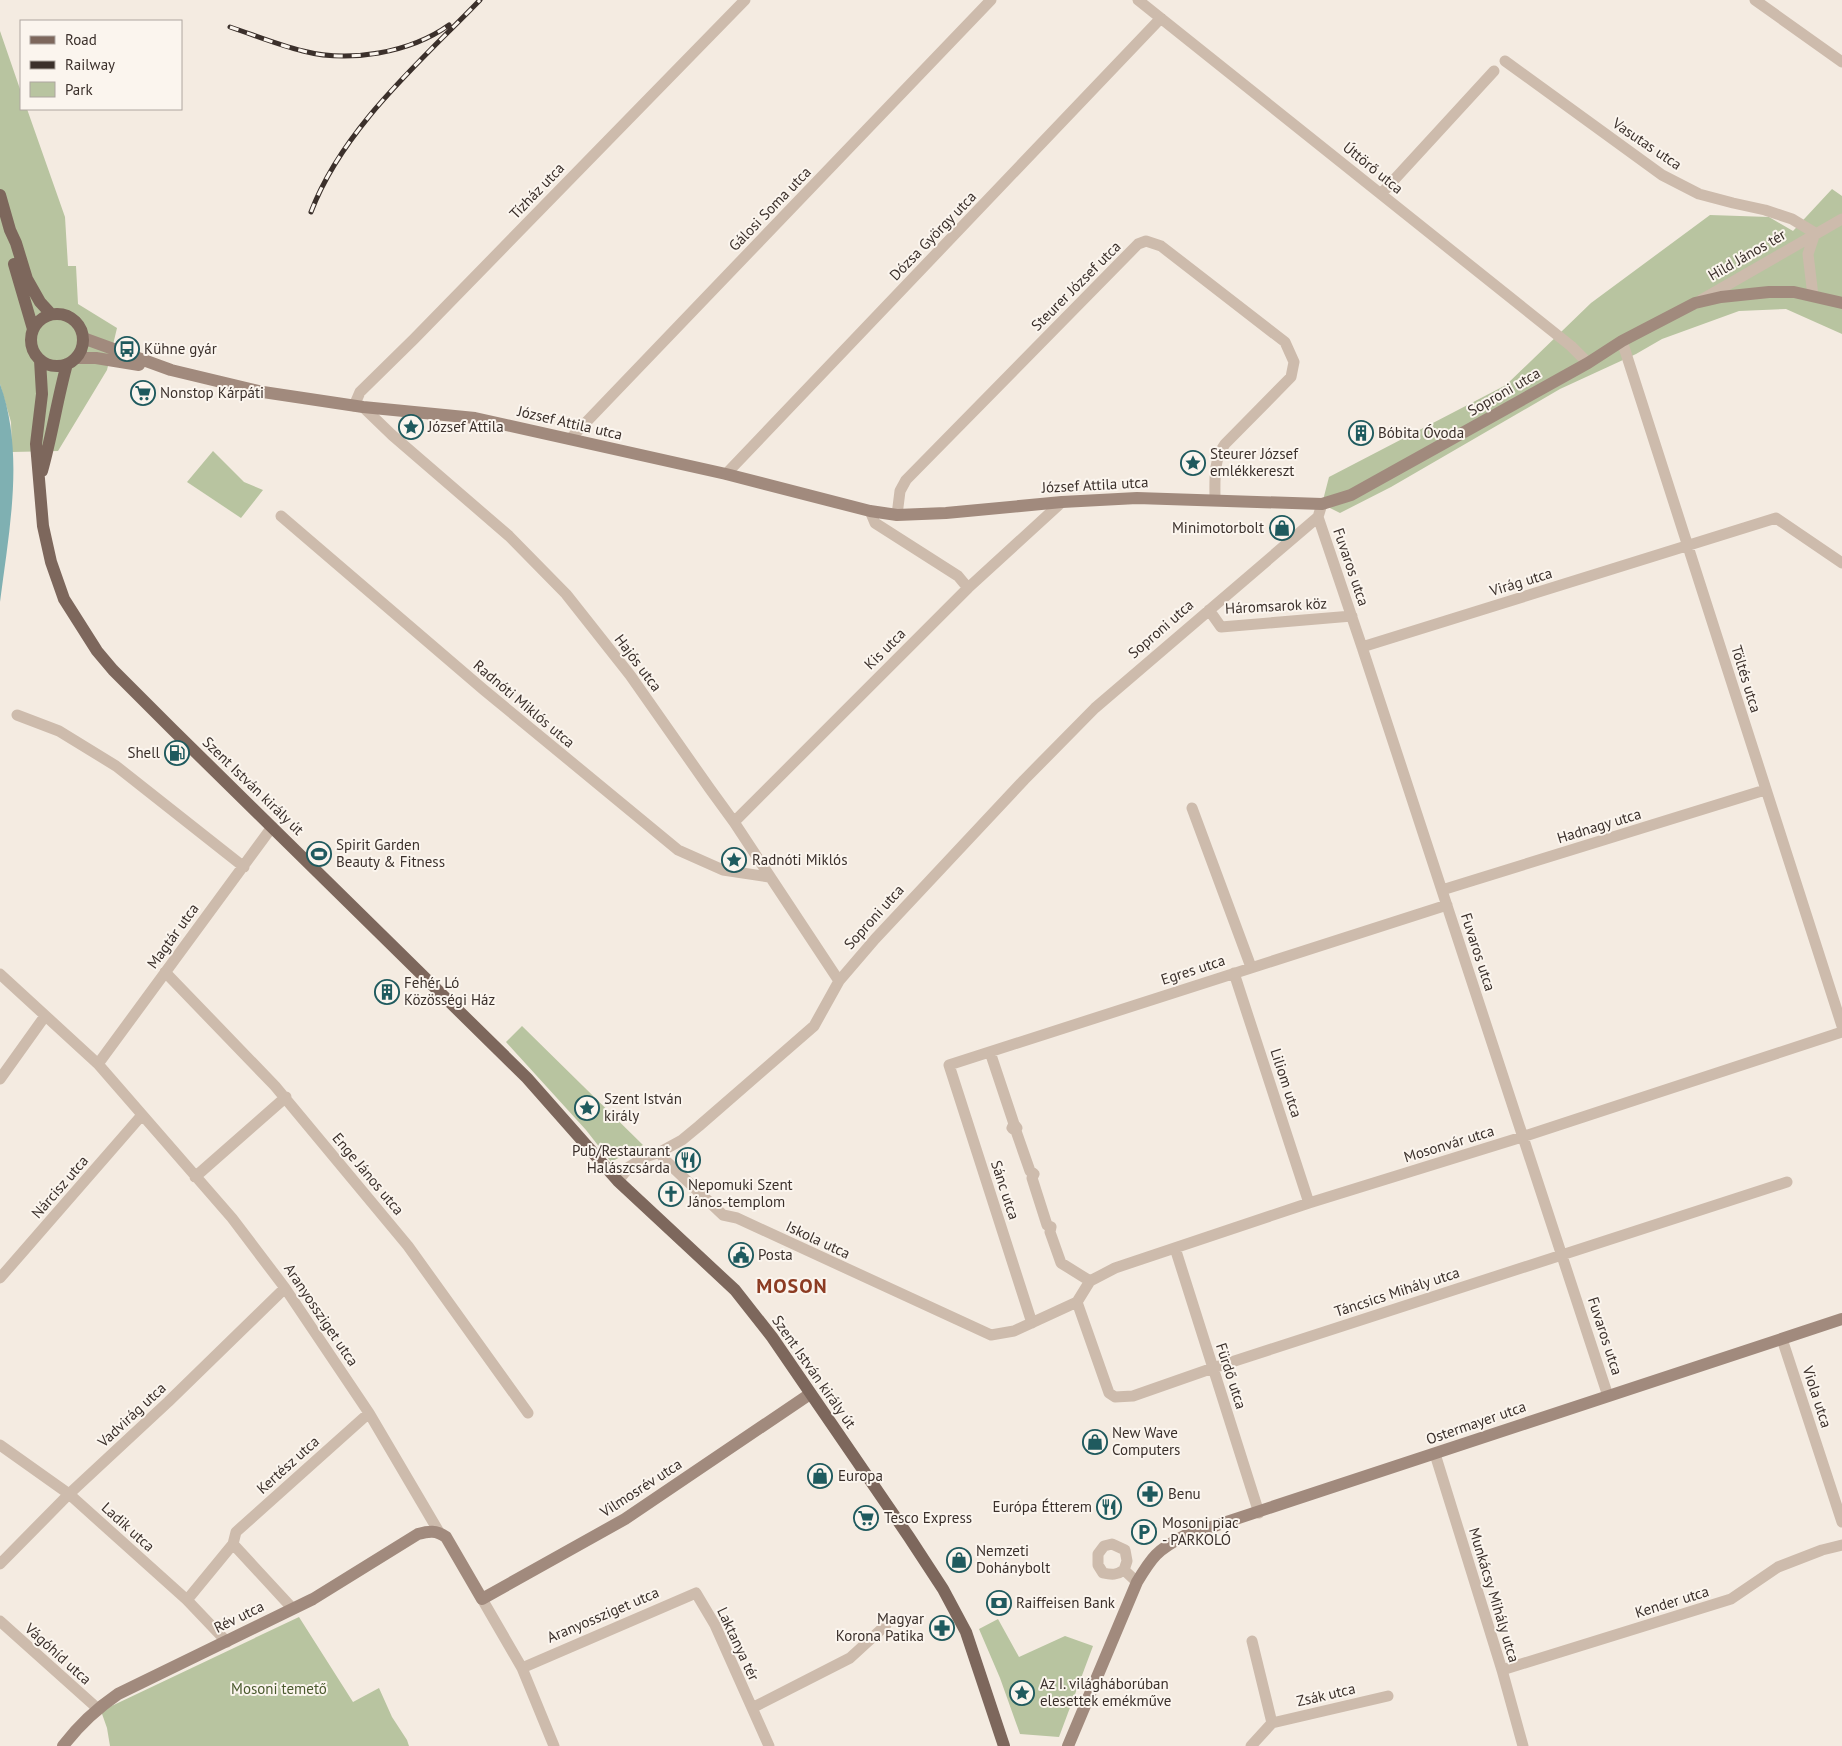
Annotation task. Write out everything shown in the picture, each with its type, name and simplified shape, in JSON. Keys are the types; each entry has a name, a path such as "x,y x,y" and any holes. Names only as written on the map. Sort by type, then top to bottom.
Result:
{"main road":[{"path":"0,195 27,279 35,294 51,314"},
{"path":"10,230 10,244 15,269 33,328"},
{"path":"51,314 63,315 74,320 81,330 83,338 82,349 71,361 50,365 40,360 34,353 31,345 33,328 39,321 51,314"},
{"name":"Szent István király út","path":"40,360 42,394 36,444 43,526 54,570 64,599 97,651 113,670 378,934 527,1078 618,1181 735,1290 772,1337 943,1589 966,1632 1004,1746"},
{"name":"Szent István király út","path":"40,478 58,398 71,361"}],"street":[{"name":"Tízház utca","path":"359,406 360,392 745,0"},
{"name":"Gálosi Soma utca","path":"570,439 991,0"},
{"name":"Úttörő utca","path":"1138,0 1571,346 1588,363"},
{"path":"1755,0 1842,62"},
{"name":"Dózsa György utca","path":"726,474 1161,18"},
{"name":"Vasutas utca","path":"1505,62 1662,175 1699,194 1733,204 1766,210 1792,219 1815,234"},
{"path":"1381,194 1494,71"},
{"name":"Hild János tér","path":"1695,303 1842,219"},
{"name":"Hild János tér","path":"1813,296 1808,254 1815,234"},
{"name":"Steurer József utca","path":"897,515 900,492 906,480 1138,244 1146,241 1161,246 1285,342 1294,362 1291,378 1218,453 1215,500"},
{"name":"Soproni utca","path":"1322,504 1351,495 1588,363 1622,341 1695,303 1730,296 1768,292 1794,292 1842,303"},
{"name":"József Attila utca","path":"83,338 171,370"},
{"name":"Töltés utca","path":"1622,341 1842,1026"},
{"name":"József Attila utca","path":"71,361 96,358 171,370 263,392 359,406 475,418 726,474 870,511 897,515 1137,498 1322,504"},
{"name":"Hajós utca","path":"359,406 509,536 566,594 630,675 734,822 839,981"},
{"name":"Kis utca","path":"734,822 968,588 1062,502"},
{"path":"1318,517 1322,504"},
{"path":"870,511 875,522 958,576 968,588"},
{"name":"Radnóti Miklós utca","path":"281,516 484,690 678,850 723,870 769,877"},
{"name":"Soproni utca","path":"618,1181 629,1167 645,1157 660,1152 682,1140 814,1026 839,981 911,900 1088,714 1318,517"},
{"name":"Fuvaros utca","path":"1318,517 1608,1396"},
{"name":"Virág utca","path":"1362,647 1776,518 1842,563"},
{"name":"Háromsarok köz","path":"1210,610 1221,627 1352,616"},
{"path":"17,715 59,731 116,766 244,867"},
{"name":"Hadnagy utca","path":"1442,890 1765,790"},
{"path":"1192,808 1250,967"},
{"name":"Magtár utca","path":"98,1064 272,827"},
{"name":"Egres utca","path":"949,1065 1447,905"},
{"name":"Enge János utca","path":"165,972 286,1098 408,1246 528,1413"},
{"name":"Liliom utca","path":"1234,973 1309,1202"},
{"name":"Aranyossziget utca","path":"0,974 98,1064 232,1218 285,1288 368,1413 439,1532 446,1537 522,1668 554,1746"},
{"path":"0,1079 45,1016"},
{"name":"Mosonvár utca","path":"1077,1302 1090,1281 1114,1268 1309,1202 1522,1137 1842,1032"},
{"path":"990,1052 1060,1263 1090,1281"},
{"name":"Sánc utca","path":"949,1065 1032,1323"},
{"path":"195,1177 286,1098"},
{"name":"Nárcisz utca","path":"0,1278 142,1115"},
{"name":"Iskola utca","path":"660,1152 664,1159 723,1215 738,1218 856,1274 991,1334 1014,1331 1077,1302"},
{"name":"Táncsics Mihály utca","path":"1077,1302 1109,1393 1115,1397 1133,1396 1213,1368 1787,1182"},
{"name":"Fürdő utca","path":"1175,1248 1258,1513"},
{"name":"Vadvirág utca","path":"0,1564 69,1494 168,1402 285,1288"},
{"name":"Ostermayer utca","path":"1068,1746 1137,1582 1149,1562 1163,1547 1184,1536 1842,1319"},
{"name":"Viola utca","path":"1782,1339 1842,1522"},
{"name":"Vilmosrév utca","path":"482,1599 625,1519 810,1394"},
{"name":"Kertész utca","path":"187,1600 233,1544 236,1532 368,1413"},
{"name":"Ladik utca","path":"0,1446 69,1494 187,1600 226,1642"},
{"name":"Munkácsy Mihály utca","path":"1435,1454 1502,1670 1523,1746"},
{"name":"Rév utca","path":"63,1746 79,1725 96,1708 118,1694 334,1588 418,1534 430,1531 439,1532"},
{"path":"233,1544 293,1609"},
{"path":"1112,1544 1125,1550 1128,1561 1124,1570 1112,1575 1103,1573 1098,1565 1098,1554 1104,1546 1112,1544"},
{"name":"Kender utca","path":"1502,1670 1731,1599 1778,1567 1822,1550 1842,1545"},
{"path":"1124,1570 1137,1582"},
{"name":"Aranyossziget utca","path":"522,1668 696,1593"},
{"name":"Laktanya tér","path":"696,1593 715,1625 769,1746"},
{"name":"Vágóhíd utca","path":"0,1621 96,1708"},
{"path":"752,1708 850,1658 886,1626"},
{"path":"1251,1746 1272,1723 1252,1641"},
{"name":"Zsák utca","path":"1272,1723 1388,1696"}],"green space":[{"path":"0,31 20,89 20,110 27,110 65,217 68,266 76,266 78,304 117,328 107,370 58,451 12,452 11,422 0,384"},
{"path":"1832,189 1842,196 1842,334 1786,309 1739,311 1662,339 1636,354 1560,389 1391,487 1340,513 1322,504 1329,477 1506,385 1591,303 1710,215 1769,217 1793,231"},
{"path":"213,451 244,482 263,490 241,518 187,482"},
{"path":"522,1026 643,1145 611,1162 586,1130 506,1042"},
{"name":"Mosoni temető","path":"299,1617 353,1702 379,1688 392,1717 409,1746 110,1746 107,1728 101,1711"},
{"path":"998,1619 1019,1657 1065,1636 1093,1646 1059,1737 1020,1734 1000,1678 979,1629"}],"water":[{"path":"0,384 8,410 12,437 13,492 0,602"}],"railway":[{"path":"311,212 325,181 342,152 362,125 408,73 480,0"},
{"path":"230,27 294,49 340,56 379,53 398,49 416,43 449,25"}],"place":[{"name":"Kühne gyár","path":"127,349"},
{"name":"Nonstop Kárpáti","path":"143,393"},
{"name":"József Attila","path":"411,427"},
{"name":"Bóbita Óvoda","path":"1361,433"},
{"name":"Steurer József emlékkereszt","path":"1193,463"},
{"name":"Minimotorbolt","path":"1282,528"},
{"name":"Shell","path":"177,753"},
{"name":"Spirit Garden Beauty & Fitness","path":"319,854"},
{"name":"Radnóti Miklós","path":"734,860"},
{"name":"Fehér Ló Közösségi Ház","path":"387,992"},
{"name":"Szent István király","path":"587,1108"},
{"name":"Pub/Restaurant Halászcsárda","path":"688,1160"},
{"name":"Nepomuki Szent János-templom","path":"671,1194"},
{"name":"Posta","path":"741,1255"},
{"name":"New Wave Computers","path":"1095,1442"},
{"name":"Europa","path":"820,1476"},
{"name":"Benu","path":"1150,1494"},
{"name":"Európa Étterem","path":"1109,1507"},
{"name":"Tesco Express","path":"866,1518"},
{"name":"Mosoni piac - PARKOLÓ","path":"1144,1532"},
{"name":"Nemzeti Dohánybolt","path":"959,1560"},
{"name":"Raiffeisen Bank","path":"999,1603"},
{"name":"Magyar Korona Patika","path":"942,1628"},
{"name":"Az I. világháborúban elesettek emékműve","path":"1022,1693"}],"district":[{"name":"MOSON","path":"792,1286"}]}
